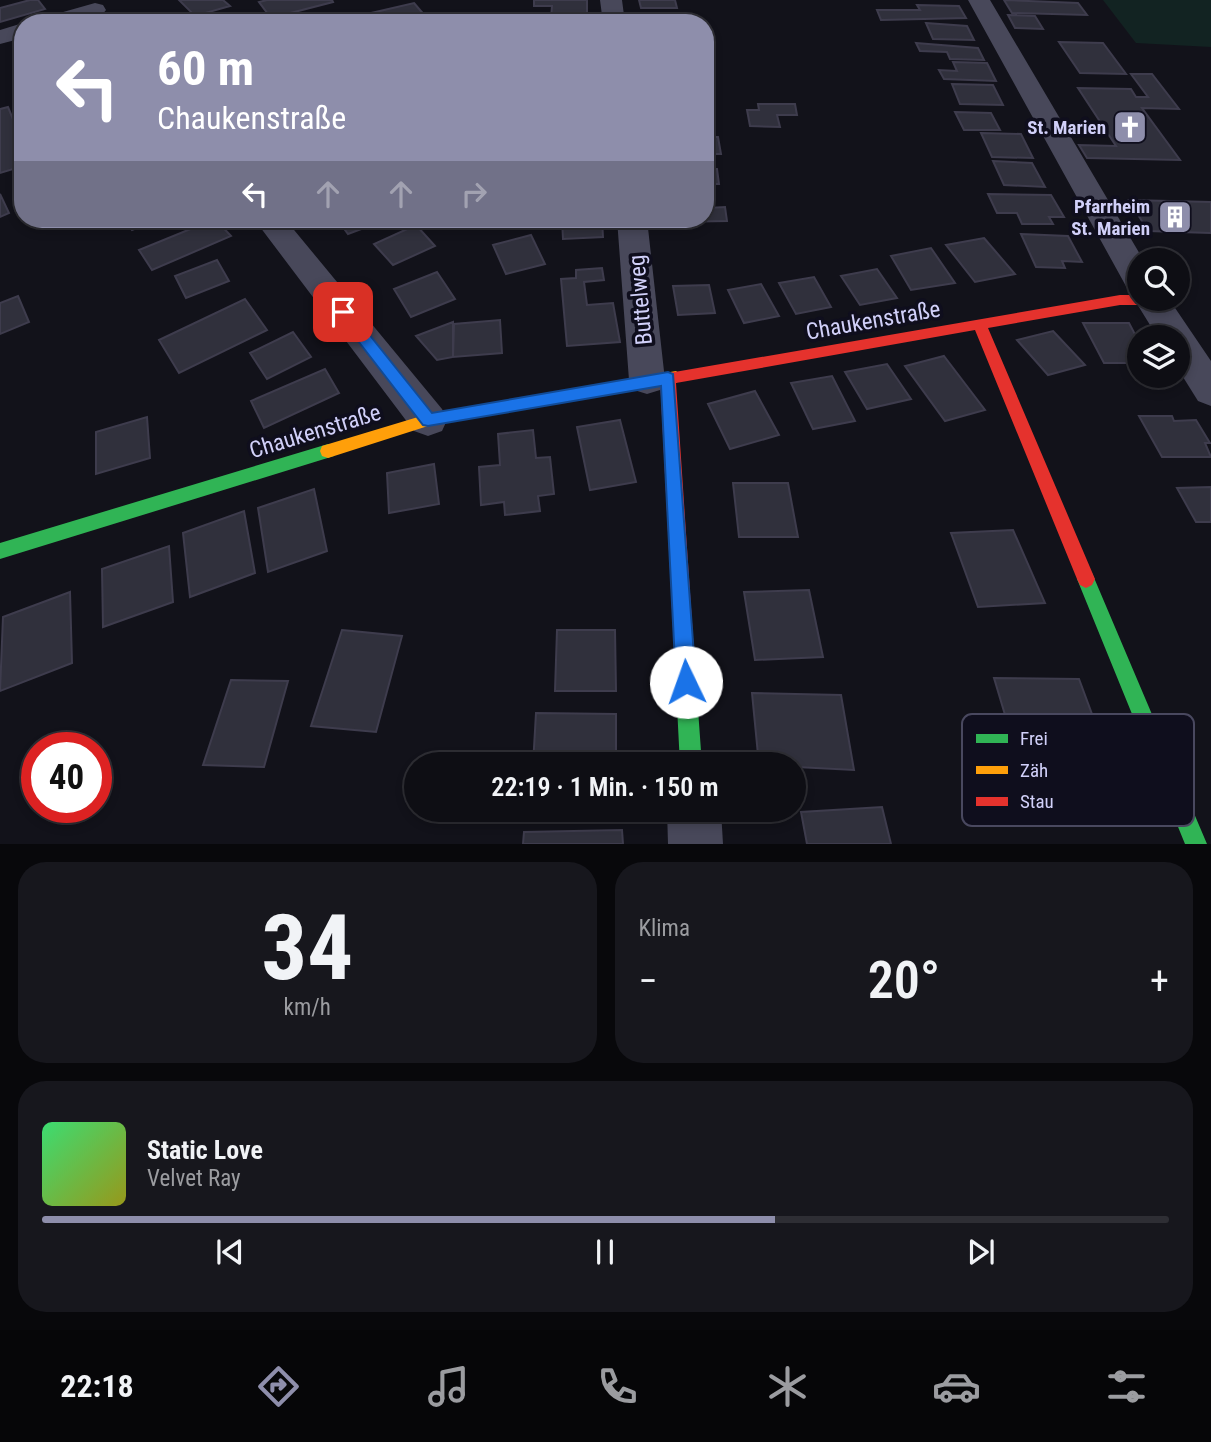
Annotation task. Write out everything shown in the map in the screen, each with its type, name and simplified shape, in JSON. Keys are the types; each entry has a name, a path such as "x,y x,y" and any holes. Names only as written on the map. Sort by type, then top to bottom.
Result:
{"street":[{"path":"979,0 1127,259"},
{"path":"276,228 428,420"},
{"name":"Buttelweg","path":"633,228 657,379"},
{"name":"Chaukenstraße","path":"0,551 428,420 1127,300"},
{"path":"980,325 1142,714"},
{"path":"1190,359 1211,391"},
{"path":"657,379 690,752"},
{"path":"694,822 695,844"},
{"path":"1189,826 1196,844"}],"shaded area":[{"path":"1103,0 1211,0 1211,47 1136,43"}],"building":[{"path":"38,0 45,9 28,14 14,14 14,18 0,22 0,8"},
{"path":"179,0 223,0 230,6 202,14 193,14"},
{"path":"534,0 587,0 587,14 551,14 552,6 534,6"},
{"path":"639,0 675,0 677,8 641,8"},
{"path":"1004,0 1078,3 1087,15 1012,13"},
{"path":"259,2 333,2 286,14 268,14"},
{"path":"414,3 423,14 367,14"},
{"path":"917,5 959,6 966,18 881,20 877,10 920,10"},
{"path":"1008,15 1035,16 1043,29 1015,28"},
{"path":"926,23 967,26 974,40 933,39"},
{"path":"1059,42 1103,43 1126,74 1080,73"},
{"path":"916,43 978,48 984,60 950,59 947,52 920,51"},
{"path":"953,62 987,63 996,81 944,79 939,70 957,71"},
{"name":"St. Marien","path":"1131,74 1152,74 1179,109 1142,108 1180,160 1087,158 1079,145 1116,146 1078,88 1131,89 1136,97 1148,97"},
{"path":"952,84 993,85 1003,105 960,104"},
{"path":"758,104 795,104 797,115 777,115 780,127 750,126 747,110 759,110"},
{"path":"8,107 14,122 14,169 0,173 0,109"},
{"path":"955,112 991,113 1000,130 964,130"},
{"path":"981,133 1021,134 1033,158 992,157"},
{"path":"714,137 718,137 721,154 714,154"},
{"path":"993,161 1032,163 1045,187 1004,185"},
{"path":"714,169 717,169 719,184 714,184"},
{"path":"0,194 9,213 0,217"},
{"path":"988,194 1051,195 1064,217 1049,217 1053,224 1022,224 1017,213 997,213"},
{"name":"Pfarrheim St. Marien","path":"1129,200 1211,202 1211,233 1148,231"},
{"path":"725,207 727,221 714,221 714,208"},
{"path":"193,228 223,228 231,236 152,270 139,250"},
{"path":"344,228 364,228 348,234"},
{"path":"409,228 419,228 435,246 393,265 374,244"},
{"path":"562,228 602,228 603,237 563,239"},
{"path":"1021,234 1068,236 1082,262 1062,261 1065,268 1036,267"},
{"path":"531,235 545,264 506,274 493,245"},
{"path":"984,238 1015,274 975,282 946,245"},
{"path":"931,248 955,283 911,290 891,256"},
{"path":"217,260 229,281 186,298 175,276"},
{"path":"602,268 604,280 584,282 587,305 613,303 620,342 567,346 561,279 576,278 576,270"},
{"path":"877,269 897,298 860,305 841,276"},
{"path":"437,272 455,299 411,317 394,289"},
{"path":"814,277 831,307 796,314 779,283"},
{"path":"761,284 779,316 744,323 728,290"},
{"path":"709,285 715,313 678,315 673,286"},
{"path":"18,296 29,322 0,334 0,303"},
{"path":"245,299 267,330 179,373 159,340"},
{"path":"500,320 502,353 453,357 454,324"},
{"path":"453,322 453,357 437,360 416,336"},
{"path":"1083,323 1129,323 1127,363 1104,363"},
{"path":"1053,331 1085,365 1048,375 1017,340"},
{"path":"293,332 311,357 267,379 250,353"},
{"path":"944,356 985,410 945,421 905,366"},
{"path":"887,364 911,399 867,409 845,372"},
{"path":"325,369 339,393 264,428 251,401"},
{"path":"832,376 855,421 813,429 791,383"},
{"path":"755,391 779,435 730,449 708,404"},
{"path":"1139,416 1172,416 1174,421 1196,420 1210,443 1205,443 1211,457 1162,457"},
{"path":"147,417 150,458 96,474 96,432"},
{"path":"620,420 636,482 590,490 577,427"},
{"path":"533,430 536,458 550,457 554,494 538,496 540,511 505,515 504,502 481,505 479,467 500,465 498,434"},
{"path":"434,464 439,504 389,513 387,473"},
{"path":"733,483 788,483 798,537 739,537"},
{"path":"1211,487 1211,522 1196,522 1177,488"},
{"path":"314,489 327,551 268,572 258,508"},
{"path":"244,511 255,573 190,597 183,533"},
{"path":"1013,530 1045,603 978,607 951,533"},
{"path":"169,546 173,602 103,627 102,569"},
{"path":"809,590 823,657 755,660 744,592"},
{"path":"70,592 72,663 0,691 3,617"},
{"path":"342,630 402,636 376,732 311,726"},
{"path":"557,630 615,630 616,691 555,691"},
{"path":"994,678 1079,679 1092,714 1005,714"},
{"path":"231,680 288,681 264,767 203,765"},
{"path":"752,693 841,695 854,770 806,767 806,752 758,752"},
{"path":"536,713 616,714 616,752 534,752"},
{"path":"882,807 891,844 807,844 803,822 806,822 806,812"},
{"path":"622,830 623,844 523,844 524,832"}],"traffic: fast":[{"path":"0,551 328,451"},
{"path":"1086,579 1142,714"},
{"path":"685,667 690,752"},
{"path":"1189,826 1196,844"}],"traffic: slow":[{"path":"328,451 428,420 676,377"}],"traffic: jam":[{"path":"676,377 1127,300"},
{"path":"980,325 1086,579"},
{"path":"668,378 685,667"}],"place":[{"name":"St. Marien","path":"1130,127"},
{"name":"Pfarrheim St. Marien","path":"1175,217"}],"route":[{"path":"343,312 428,420 668,378 686,682"}]}
